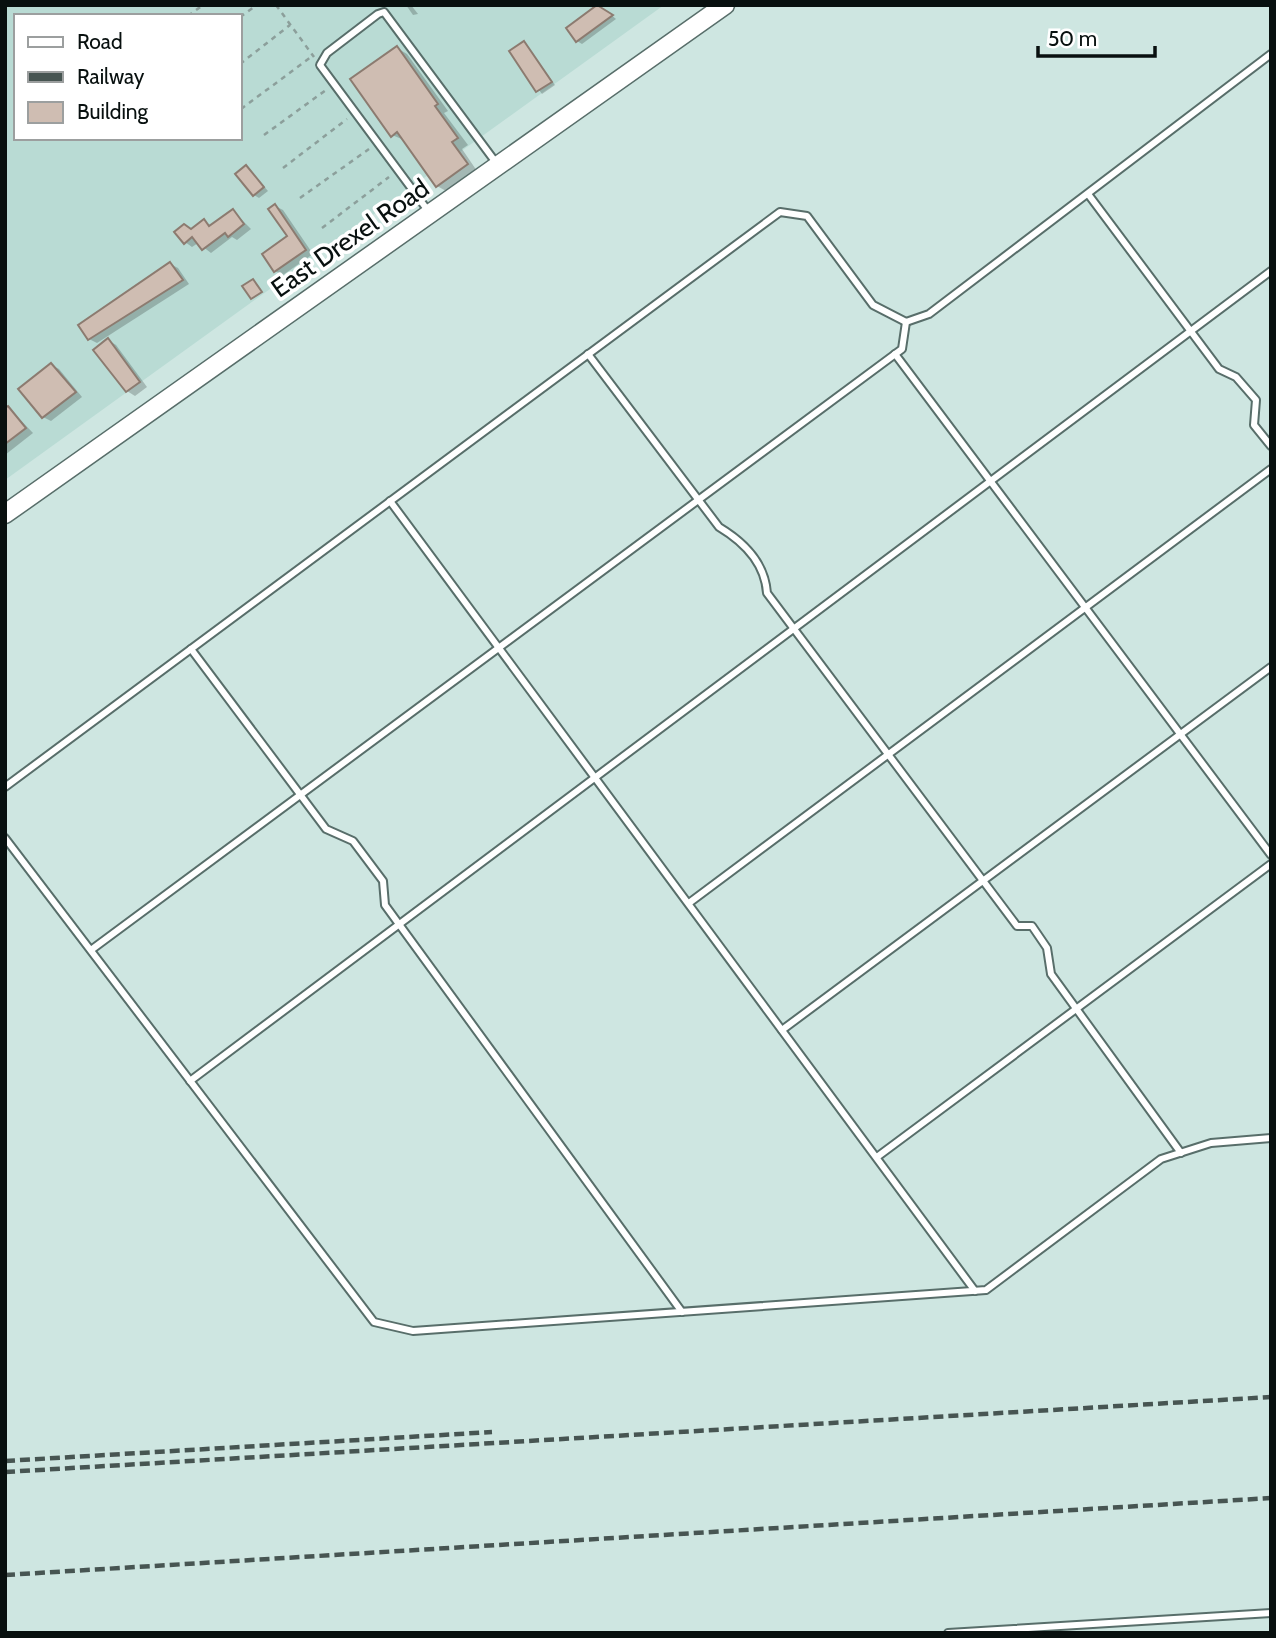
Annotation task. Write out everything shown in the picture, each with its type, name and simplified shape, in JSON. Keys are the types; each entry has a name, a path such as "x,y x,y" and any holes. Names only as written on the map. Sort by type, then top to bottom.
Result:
{"street":[{"name":"East Drexel Road","path":"5,514 725,5"}],"lane":[{"path":"430,214 320,65 327,53 384,12 498,166"},
{"path":"5,787 780,212 807,216 873,306 906,322 929,314 1271,54"},
{"path":"1088,194 1219,369 1236,377 1256,400 1254,425 1271,446"},
{"path":"190,1081 1271,271"},
{"path":"91,950 902,349 906,322"},
{"path":"588,354 719,527 738,538 766,575 767,593 1017,926 1032,926 1047,948 1051,974 1181,1153"},
{"path":"895,354 1271,855"},
{"path":"689,903 1271,469"},
{"path":"390,501 975,1291"},
{"path":"191,649 326,829 353,841 383,881 385,905 682,1312"},
{"path":"782,1030 1271,667"},
{"path":"5,838 374,1322 413,1331 986,1290 1161,1159 1212,1143 1271,1138"},
{"path":"877,1157 1271,864"},
{"path":"948,1633 1271,1613"}],"path":[{"path":"242,16 257,5"},
{"path":"276,5 320,65"},
{"path":"242,62 290,24"},
{"path":"242,108 313,56"},
{"path":"264,135 334,84"},
{"path":"283,168 355,113"},
{"path":"300,198 377,142"},
{"path":"322,228 397,170"}],"shaded area":[{"path":"5,5 664,5 5,480"}],"building":[{"path":"597,5 613,15 576,42 566,28"},
{"path":"524,41 552,82 536,92 509,51"},
{"path":"397,46 438,104 435,106 458,138 452,142 468,164 436,187 397,132 391,137 350,79"},
{"path":"246,165 264,187 253,196 235,174"},
{"path":"275,204 306,250 274,272 262,254 287,236 268,209"},
{"path":"233,209 244,224 228,237 225,233 202,250 192,237 184,244 174,232 184,224 191,229 204,219 209,226"},
{"path":"170,262 183,280 88,340 78,325"},
{"path":"253,279 262,292 251,299 242,286"},
{"path":"108,338 140,382 126,392 93,350"},
{"path":"51,363 76,392 42,418 18,389"},
{"path":"8,406 26,428 5,444 5,408"}],"railway":[{"path":"5,1472 1271,1397"},
{"path":"5,1461 492,1432"},
{"path":"5,1575 1271,1498"}]}
